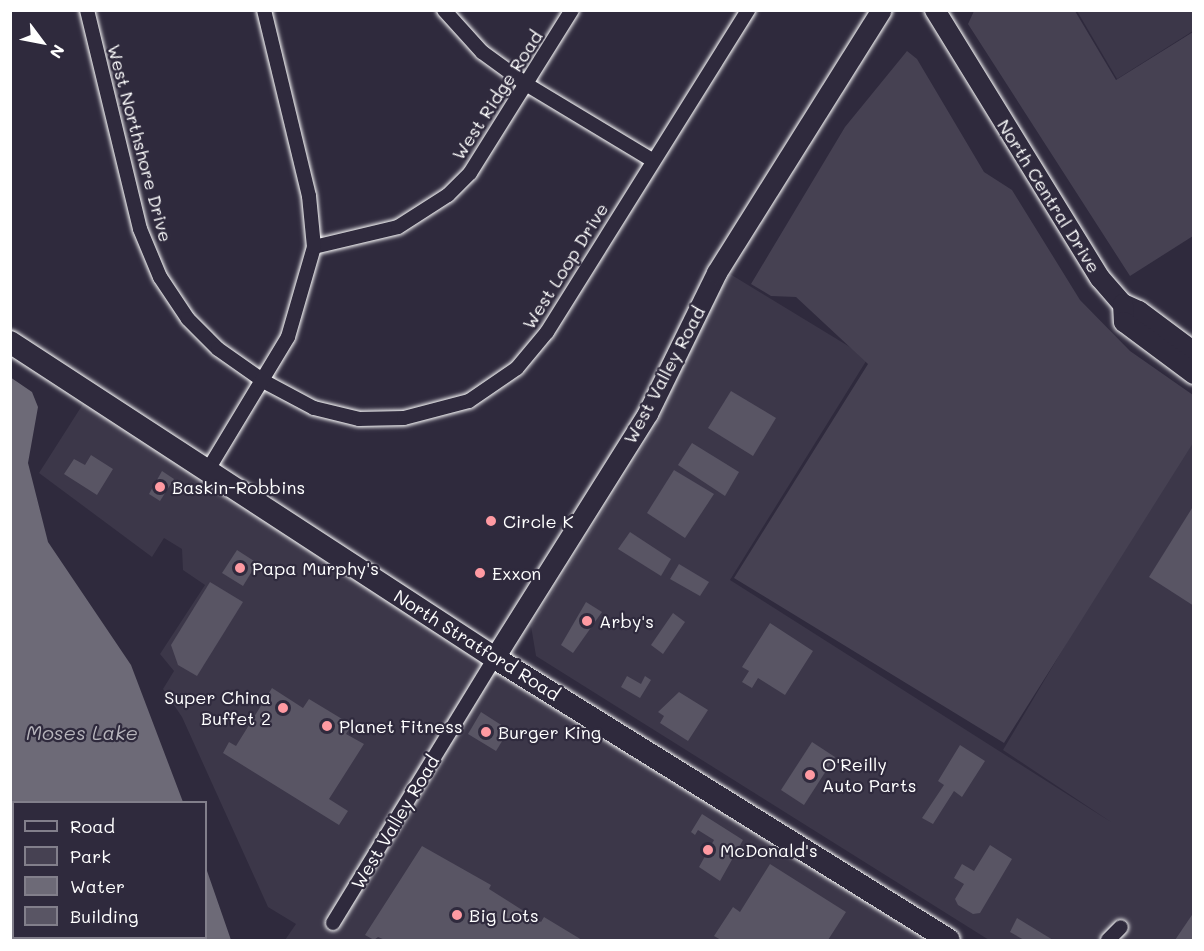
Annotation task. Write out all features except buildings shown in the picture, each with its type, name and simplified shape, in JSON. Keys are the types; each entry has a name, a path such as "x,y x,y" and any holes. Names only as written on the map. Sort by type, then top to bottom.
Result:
{"main road":[{"name":"West Valley Road","path":"495,658 648,414 717,273 882,10"},
{"name":"North Central Drive","path":"935,10 1100,278 1123,304 1139,311 1194,352"},
{"path":"1123,304 1124,322 1194,374"},
{"name":"North Stratford Road","path":"10,342 206,473 495,658 949,940"}],"street":[{"name":"West Northshore Drive","path":"87,10 140,229 159,277 196,326 265,382"},
{"path":"206,473 265,382 288,337 315,247 309,196 264,10"},
{"path":"444,10 482,52 526,84 652,160"},
{"name":"West Ridge Road","path":"315,247 398,227 422,215 470,173 572,10"},
{"name":"West Loop Drive","path":"265,382 314,408 359,419 404,418 469,401 517,368 547,332 747,10"},
{"name":"West Valley Road","path":"333,923 495,658"},
{"path":"1108,940 1121,927"}],"shaded area":[{"path":"1077,11 1193,11 1193,31 1117,79"},
{"path":"730,274 868,358 730,580 1111,822 1003,750 1193,430 1193,940 989,940 536,656 531,626 656,426 702,322"},
{"path":"90,393 949,940 285,940 296,924 268,907 182,717 163,689 174,671 160,654 205,585 183,570 182,549 164,538 152,557 39,473"}],"green space":[{"path":"974,11 1075,11 1116,80 1193,32 1193,236 1130,276 968,24"},
{"path":"907,51 917,59 984,172 1012,190 1080,300 1130,351 1193,395 1193,443 1004,743 734,578 868,364 796,297 771,296 751,284 845,127"}],"water":[{"name":"Moses Lake","path":"10,377 32,392 38,407 28,463 48,542 131,665 183,801 12,801 12,939 207,939 207,871 231,940 11,940"}],"place":[{"name":"Baskin-Robbins","path":"160,487"},
{"name":"Circle K","path":"491,521"},
{"name":"Papa Murphy's","path":"240,568"},
{"name":"Exxon","path":"480,573"},
{"name":"Arby's","path":"587,621"},
{"name":"Super China Buffet 2","path":"283,708"},
{"name":"Planet Fitness","path":"327,726"},
{"name":"Burger King","path":"486,732"},
{"name":"O'Reilly Auto Parts","path":"810,775"},
{"name":"McDonald's","path":"708,850"},
{"name":"Big Lots","path":"457,915"}]}
